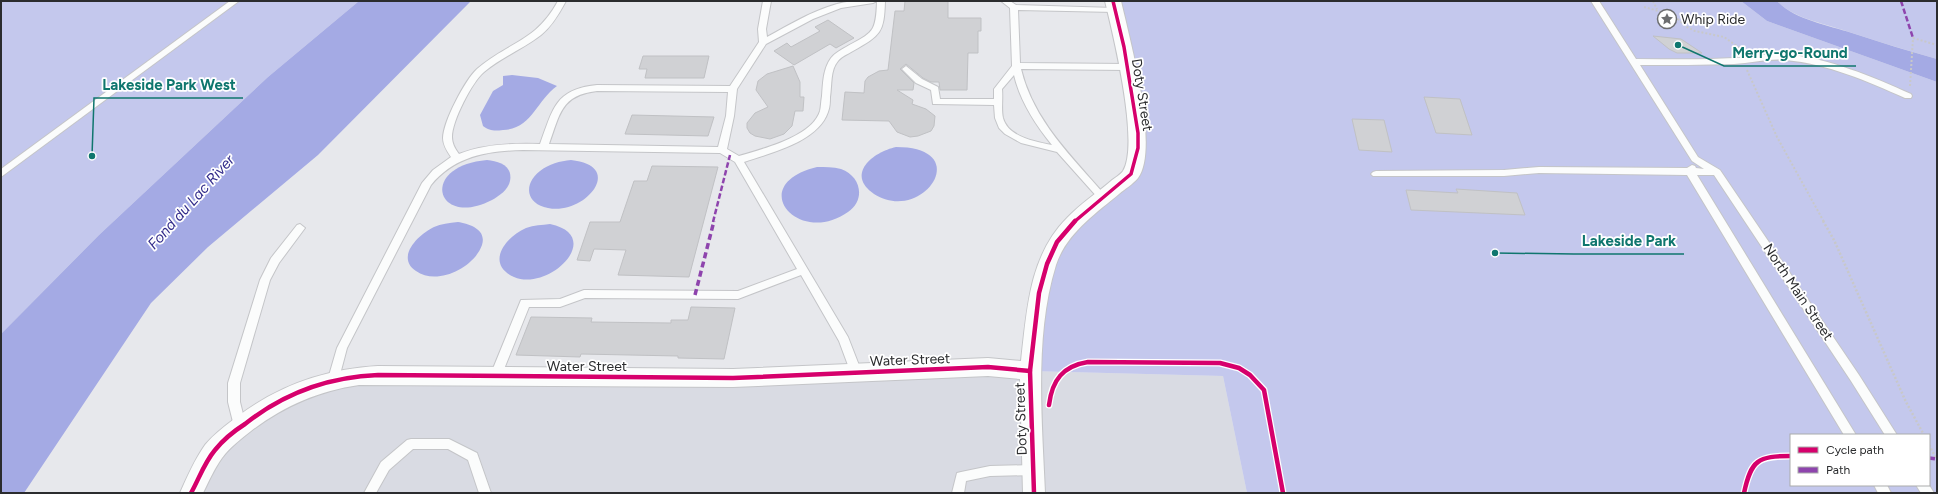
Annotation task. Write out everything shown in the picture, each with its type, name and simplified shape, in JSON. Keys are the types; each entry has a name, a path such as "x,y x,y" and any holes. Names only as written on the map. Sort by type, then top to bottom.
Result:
{"street":[{"name":"Doty Street","path":"1034,493 1030,371 1040,293 1047,264 1057,242 1074,222 1131,174 1138,148 1138,133 1127,67 1114,5"},
{"name":"Water Street","path":"191,493 211,454 240,426 279,400 309,386 334,379 369,375 733,378 988,367 1030,371"}],"lane":[{"path":"1,174 235,1"},
{"path":"456,158 449,147 448,133 474,78 484,68 499,57 542,31 550,22 562,1"},
{"path":"763,42 762,29 767,1"},
{"path":"722,150 730,116 733,89 763,42 810,17 839,6 873,1"},
{"path":"738,160 801,136 815,124 824,112 830,66 836,58 872,37 878,31 881,1"},
{"path":"1005,1 1014,7 1114,5"},
{"name":"North Main Street","path":"1595,1 1695,159 1717,172 1842,358 1890,434"},
{"path":"1014,7 1016,66 1024,91 1037,118 1060,149 1102,197"},
{"path":"1634,62 1701,62 1755,59 1770,56 1785,57 1802,60 1857,76 1908,96"},
{"path":"1016,66 1127,67"},
{"path":"1016,66 998,89 1000,119 1007,130 1020,140 1044,147 1060,149"},
{"path":"906,69 919,81 935,89 936,102 999,102"},
{"path":"543,147 559,109 566,97 579,91 597,88 733,89"},
{"path":"334,379 342,348 427,183 437,170 456,158 474,152 498,148 543,147 722,150 738,160 844,340 856,373"},
{"path":"1690,172 1695,159"},
{"path":"1376,174 1496,173 1539,170 1717,172"},
{"name":"North Main Street","path":"1690,172 1849,434"},
{"path":"240,426 234,402 234,383 265,280 275,261 300,228"},
{"path":"496,376 525,303 560,303 584,294 738,295 804,270"},
{"path":"370,493 385,466 411,444 449,444 473,457 485,493"},
{"path":"958,493 961,478 990,471 1033,470"}],"path":[{"path":"1653,1 1657,10"},
{"path":"1644,7 1673,15 1691,30 1724,37 1755,59"},
{"path":"1912,76 1913,38 1937,45"},
{"path":"1741,60 1777,137 1834,240 1900,388 1923,434"},
{"path":"1930,447 1936,458"}],"shaded area":[{"path":"1,1 359,1 268,77 99,235 1,334"},
{"path":"1113,1 1741,1 1767,21 1937,82 1937,493 1247,493 1223,376 1030,371 1047,264 1135,161"},
{"path":"1777,1 1937,1 1937,59 1799,16 1791,12"},
{"path":"1030,371 1223,376 1247,493 193,493 211,454 321,383"}],"water":[{"name":"Fond du Lac River","path":"359,1 471,1 318,155 208,247 151,303 24,493 1,493 1,334 99,235 268,77"},
{"path":"1741,1 1777,1 1784,8 1812,21 1937,59 1937,82 1767,21"},
{"path":"512,75 538,78 557,86 521,125 503,130 490,130 483,126 480,115 493,91 503,85 503,76"},
{"path":"896,147 920,150 933,159 937,170 933,182 923,193 909,200 892,201 874,194 866,186 862,179 862,172 871,159"},
{"path":"487,160 500,163 507,168 510,181 505,190 492,200 473,207 458,207 448,202 443,193 443,183 451,173 465,165"},
{"path":"571,160 588,164 596,171 598,180 594,189 586,198 575,205 562,208 548,208 535,202 529,193 529,187 535,176 540,171 551,165"},
{"path":"817,167 838,168 848,172 857,183 859,189 859,195 854,207 848,212 830,221 812,222 797,218 787,209 782,198 784,187 795,176"},
{"path":"458,222 472,226 480,231 483,240 478,253 463,267 444,275 425,275 416,271 410,265 408,259 409,253 416,240 428,230 437,226"},
{"path":"550,224 566,230 573,239 572,250 566,261 556,270 542,277 528,280 514,277 505,272 501,265 500,258 501,251 505,244 518,232 526,228"}],"building":[{"path":"905,1 948,1 948,18 981,18 981,31 978,31 978,53 968,53 967,90 940,90 939,82 931,82 923,78 906,64 900,69 914,83 913,90 897,90 913,100 912,104 926,109 935,116 934,126 931,131 918,136 910,137 897,132 889,121 842,120 845,92 864,93 865,81 868,77 879,71 888,70 895,11 904,11"},
{"path":"828,20 854,38 836,48 830,44 794,65 774,51 787,43 791,47 820,31 815,27"},
{"path":"1653,36 1681,39 1702,53 1677,53 1669,49"},
{"path":"643,56 709,56 704,78 645,78 647,69 639,69"},
{"path":"793,66 800,82 800,97 804,97 803,111 795,111 792,126 784,134 770,139 755,136 750,133 747,128 747,123 755,113 768,107 756,90 758,81 767,74"},
{"path":"1424,97 1460,99 1472,135 1436,133"},
{"path":"632,115 714,117 708,136 625,134"},
{"path":"1352,119 1384,120 1392,152 1359,150"},
{"path":"652,166 718,167 689,277 618,275 626,250 594,249 590,261 577,260 590,222 620,222 634,181 647,181"},
{"path":"1456,189 1517,193 1525,215 1411,210 1406,190 1458,193"},
{"path":"691,307 735,308 724,359 678,358 678,356 581,354 580,357 516,355 531,317 592,318 591,322 671,323 671,320 688,320"}],"marked path":[{"path":"1901,1 1913,38"},
{"path":"695,295 730,155"},
{"path":"1930,458 1937,459"}],"cycle path":[{"path":"1034,493 1030,371 1039,293 1047,264 1057,242 1074,222 1131,174 1138,148 1138,133 1124,47 1113,1"},
{"path":"1049,405 1051,394 1056,382 1063,372 1078,363 1220,363 1239,368 1250,375 1264,390 1283,493"},
{"path":"191,493 205,464 217,447 255,416 287,396 304,389 322,383 359,376 733,378 988,367 1030,371"},
{"path":"1744,493 1749,473 1752,466 1757,461 1762,458 1790,456"}],"place":[{"name":"Whip Ride","path":"1667,19"},
{"name":"Merry-go-Round","path":"1678,45"},
{"name":"Lakeside Park West","path":"92,156"},
{"name":"Lakeside Park","path":"1495,253"}]}
